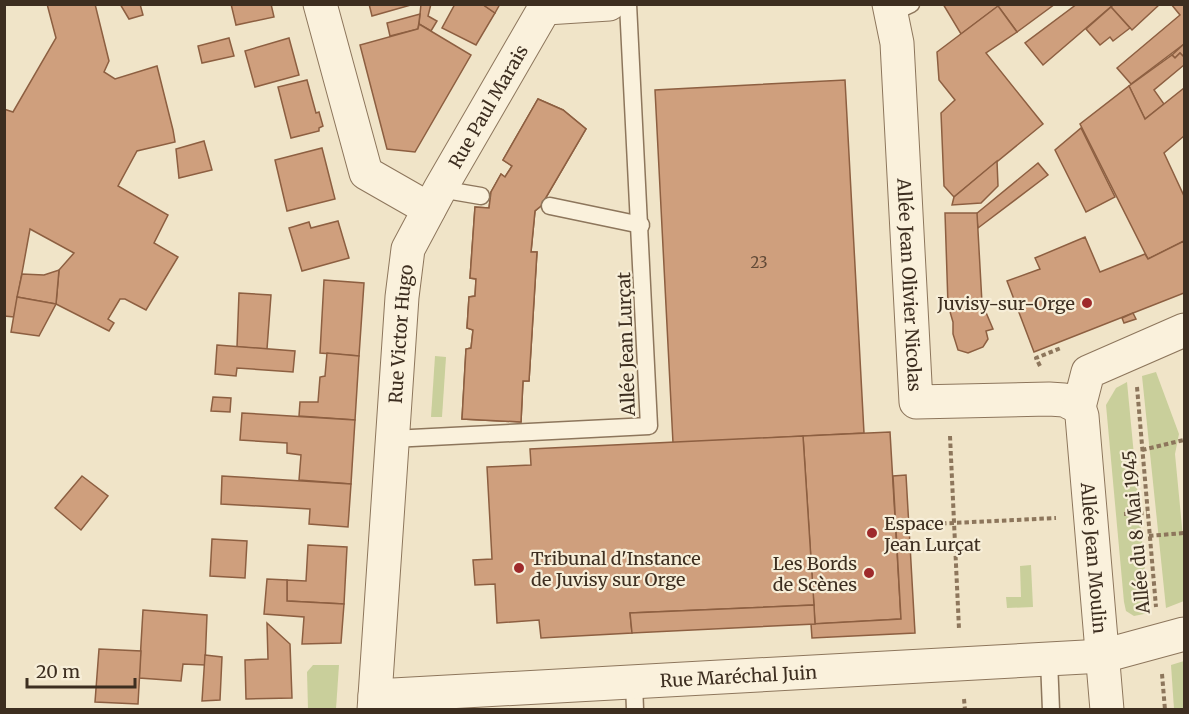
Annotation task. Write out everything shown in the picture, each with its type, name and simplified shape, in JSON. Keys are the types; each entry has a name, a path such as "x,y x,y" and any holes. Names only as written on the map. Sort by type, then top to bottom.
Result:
{"street":[{"path":"320,4 366,173 434,199"},
{"path":"547,6 609,4"},
{"name":"Rue Paul Marais","path":"434,199 547,6"},
{"name":"Allée Jean Olivier Nicolas","path":"897,7 916,402 1049,399 1064,400 1079,407"},
{"name":"Rue Victor Hugo","path":"374,703 408,249 434,199"},
{"path":"1079,407 1088,372 1126,353 1185,330"},
{"name":"Allée Jean Moulin","path":"1079,407 1082,416 1107,710"},
{"name":"Rue Maréchal Juin","path":"374,703 635,696 960,666 1103,656 1172,638"}],"lane":[{"name":"Allée Jean Lurçat","path":"392,439 649,426 641,225 628,4"},
{"path":"434,199 481,196"},
{"path":"550,206 641,225"},
{"path":"1049,660 1051,710"}],"path":[{"name":"Allée du 8 Mai 1945","path":"1126,353 1137,377 1149,536 1172,638 1165,710"},
{"path":"948,402 960,666"},
{"path":"1142,450 1185,440"},
{"path":"912,525 1147,513"},
{"path":"1149,536 1185,533"}],"green space":[{"path":"435,356 446,357 442,417 431,417"},
{"path":"1156,372 1179,434 1175,454 1184,548 1184,601 1166,608 1142,376"},
{"path":"1127,382 1149,613 1134,616 1126,611 1124,602 1106,405 1116,388"},
{"path":"1031,565 1033,607 1007,608 1006,597 1021,597 1020,566"},
{"path":"1184,661 1184,709 1174,709 1171,665"},
{"path":"313,665 339,665 336,709 308,709 307,672"}],"building":[{"path":"47,4 95,4 109,61 104,72 115,79 157,66 173,130 175,142 137,151 118,186 168,215 154,243 178,257 146,310 125,299 120,299 108,319 114,323 109,331 56,304 59,270 74,253 30,229 14,317 4,316 4,109 13,112 56,38"},
{"path":"120,4 140,4 143,15 129,19"},
{"path":"231,4 271,4 274,17 236,25"},
{"path":"369,4 411,4 411,5 372,16"},
{"path":"421,4 431,4 428,16 437,21 431,31 419,24"},
{"path":"455,4 482,4 495,13 476,45 442,28"},
{"path":"482,4 500,4 495,13"},
{"path":"943,4 1001,4 961,34"},
{"path":"1001,4 1055,4 1017,32 998,6"},
{"path":"1077,4 1114,4 1043,65 1025,43"},
{"path":"1114,4 1160,4 1132,30 1111,7"},
{"path":"1171,4 1184,4 1184,44 1131,84 1117,68 1180,15"},
{"path":"998,6 1017,32 986,53 1043,124 954,197 944,186 941,113 955,100 939,80 937,52"},
{"path":"1111,7 1130,28 1113,41 1110,37 1100,45 1086,29"},
{"path":"420,14 418,29 390,36 387,23"},
{"path":"419,24 471,55 415,152 387,149 360,45 418,29"},
{"path":"229,38 234,56 202,63 198,46"},
{"path":"289,38 299,75 255,87 245,51"},
{"path":"1184,44 1184,57 1180,53 1175,58 1172,55"},
{"path":"1180,53 1184,57 1184,65 1154,90 1164,104 1145,119 1129,86 1172,55 1175,58"},
{"path":"307,80 316,113 319,112 323,126 319,128 319,131 291,138 278,87"},
{"path":"845,80 864,433 673,443 655,90"},
{"path":"1129,86 1145,119 1184,88 1184,136 1164,153 1184,196 1184,241 1148,259 1080,124"},
{"path":"538,99 563,110 586,129 541,206 535,211 531,252 537,252 529,381 523,381 521,422 462,419 466,349 471,348 473,330 467,328 469,297 475,296 476,279 470,278 475,207 489,208 491,192 501,174 505,177 512,166 503,160"},
{"path":"538,99 563,110 586,129 541,206 535,211 531,252 537,252 529,381 523,381 521,422 462,419 466,349 471,348 473,330 467,328 469,297 475,296 476,279 470,278 475,207 489,208 491,192 501,174 505,177 512,166 503,160"},
{"path":"1081,128 1115,197 1086,212 1055,150"},
{"path":"204,141 212,170 179,178 176,149"},
{"path":"322,148 335,199 287,211 275,160"},
{"path":"997,161 998,186 981,203 952,205 954,197"},
{"path":"1038,163 1048,175 978,228 976,214"},
{"path":"945,213 977,213 982,303 993,329 986,331 988,339 983,347 968,353 958,350 948,305"},
{"path":"338,221 349,258 302,271 289,228 309,222 311,228"},
{"name":"Juvisy-sur-Orge","path":"1085,237 1100,272 1145,254 1148,259 1184,241 1184,293 1034,352 1007,281 1040,269 1035,258"},
{"path":"59,270 56,304 17,297 22,274 44,275"},
{"path":"324,280 364,283 359,356 320,353"},
{"path":"239,293 271,295 267,349 237,347"},
{"path":"17,297 56,304 39,336 11,332"},
{"path":"1133,313 1136,319 1124,323 1122,318"},
{"path":"217,345 295,351 293,372 237,368 236,376 215,374"},
{"path":"327,353 359,356 355,420 299,416 300,402 318,402 320,377 325,376"},
{"path":"213,397 231,398 230,412 211,411"},
{"path":"242,413 355,420 351,484 299,480 301,455 287,453 287,443 240,440"},
{"path":"890,432 901,619 815,624 803,436"},
{"path":"803,436 814,605 630,613 632,633 541,638 539,620 497,623 495,584 475,585 473,560 492,559 487,467 531,465 530,449"},
{"path":"906,475 915,633 812,638 811,624 901,619 893,476"},
{"path":"82,476 108,496 81,530 55,508"},
{"path":"222,476 351,484 348,527 309,524 310,509 221,504"},
{"path":"212,539 247,541 245,578 210,576"},
{"path":"308,545 347,547 344,604 287,601 287,580 306,581"},
{"path":"267,579 287,580 287,601 344,604 341,643 302,644 304,617 264,614"},
{"path":"814,605 815,624 632,633 630,613"},
{"path":"143,610 207,615 205,665 183,664 181,681 139,678"},
{"path":"267,623 290,644 292,698 246,699 245,660 268,659"},
{"path":"99,649 141,651 138,704 95,702"},
{"path":"205,655 222,657 220,700 202,701"}],"place":[{"name":"Juvisy-sur-Orge","path":"1087,303"},
{"name":"Espace Jean Lurçat","path":"872,533"},
{"name":"Tribunal d'Instance de Juvisy sur Orge","path":"519,568"},
{"name":"Les Bords de Scènes","path":"869,573"}]}
